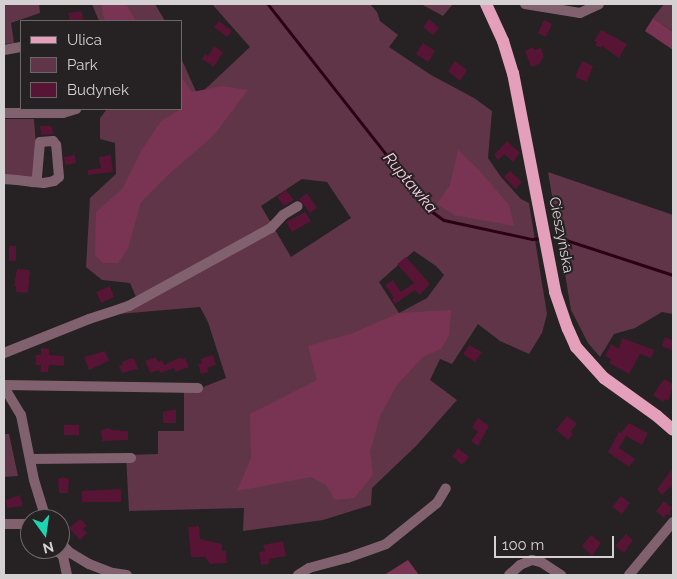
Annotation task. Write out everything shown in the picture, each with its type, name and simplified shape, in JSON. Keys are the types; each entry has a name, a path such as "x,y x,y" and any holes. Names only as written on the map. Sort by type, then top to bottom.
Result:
{"main road":[{"name":"Cieszyńska","path":"486,4 503,41 513,73 560,309 576,347 604,378 673,430"}],"street":[{"path":"525,4 580,13 599,4"},
{"path":"4,50 20,47"},
{"path":"4,113 63,113 73,110"},
{"path":"4,179 33,182"},
{"path":"4,353 89,319 129,306 271,228 283,215 298,206"},
{"path":"4,386 198,388"},
{"path":"4,386 21,415 34,480 43,509"},
{"path":"30,459 131,458"},
{"path":"298,575 309,568 347,558 386,544 437,503 446,488"},
{"path":"629,575 673,522"},
{"path":"4,524 20,524"},
{"path":"70,556 113,573 127,575"},
{"path":"66,559 67,575"},
{"path":"509,575 520,565 532,560 541,562 561,575"}],"green space":[{"path":"4,4 39,4 40,13 11,23 14,43 4,44"},
{"path":"92,4 155,4 164,20 99,20"},
{"path":"212,4 370,4 377,12 380,21 398,35 389,47 431,75 474,98 492,111 488,158 501,177 521,199 529,203 547,314 542,333 529,354 500,341 478,324 452,364 440,359 430,380 457,400 417,445 372,488 371,505 323,520 243,531 244,508 129,511 126,455 158,454 158,431 184,431 184,392 191,392 226,378 208,322 200,307 107,315 97,313 136,297 130,283 102,280 86,267 90,198 116,174 115,143 100,139 100,118 106,110 182,110 182,60 198,96 250,47","holes":["302,179 327,182 351,218 291,257 261,206","414,251 436,266 444,275 427,298 399,313 379,282"]},
{"path":"421,4 453,4 443,16"},
{"path":"664,4 673,4 673,32 653,18"},
{"path":"4,119 34,119 38,173 28,179 4,178"},
{"path":"548,172 673,215 673,314 662,312 635,328 614,334 600,357 588,343 571,310"},
{"path":"4,434 9,434 18,476 4,477"}],"shaded area":[{"path":"101,4 126,4 135,20 105,20"},
{"path":"653,18 673,32 673,50 645,31"},
{"path":"182,78 192,92 222,86 248,90 214,135 169,174 141,202 128,248 118,263 103,263 95,255 96,212 123,188 141,151 161,121 182,110"},
{"path":"458,150 478,169 509,205 514,226 454,215 437,204 450,185"},
{"path":"451,310 449,335 442,348 423,357 397,385 380,416 370,452 373,475 354,498 335,500 326,485 311,477 237,491 251,458 250,414 317,380 308,346 353,333 399,313"},
{"path":"408,560 419,575 384,575"}],"building":[{"path":"82,11 83,20 70,20 68,13"},
{"path":"429,19 439,28 433,35 423,27"},
{"path":"544,20 552,24 546,37 538,33"},
{"path":"219,21 232,31 227,37 214,27"},
{"path":"601,30 627,44 619,58 602,46 601,48 595,45 597,42 594,41"},
{"path":"423,43 435,51 428,62 416,54"},
{"path":"214,46 223,52 214,67 202,59 205,54 208,56"},
{"path":"533,47 534,50 541,48 544,57 539,64 531,67 525,51"},
{"path":"455,61 467,70 460,81 448,71"},
{"path":"582,61 593,66 587,82 575,77"},
{"path":"40,126 51,126 54,134 41,135"},
{"path":"507,141 520,153 513,162 504,154 498,160 494,155"},
{"path":"75,155 76,163 65,165 64,157"},
{"path":"111,155 113,172 88,175 88,170 101,168 99,157"},
{"path":"510,171 522,182 516,189 504,177"},
{"path":"286,190 294,200 284,206 277,197"},
{"path":"307,193 317,208 310,213 299,199"},
{"path":"305,212 311,221 292,232 286,222"},
{"path":"9,246 16,246 16,261 9,261"},
{"path":"406,257 430,284 420,295 415,290 395,304 392,299 394,298 385,285 393,280 401,292 414,283 397,264"},
{"path":"17,269 30,270 28,293 16,292 16,286 14,286"},
{"path":"110,286 114,297 101,303 96,292"},
{"path":"665,337 673,340 673,351 662,346"},
{"path":"622,338 654,350 651,358 640,354 629,374 609,363 611,359 605,356 611,344 619,349"},
{"path":"469,345 482,352 475,362 463,354"},
{"path":"41,348 49,349 49,355 64,356 64,366 49,365 48,372 40,372 41,365 36,365 36,355 41,355"},
{"path":"105,351 109,361 89,370 84,357"},
{"path":"213,355 216,365 207,368 209,372 201,374 198,364 202,363 200,359"},
{"path":"156,357 158,362 162,360 164,365 181,357 182,359 185,358 189,367 175,372 174,368 160,373 159,370 150,373 145,361"},
{"path":"132,358 135,360 138,369 122,373 119,366 123,364 122,362"},
{"path":"664,379 673,384 673,386 668,401 665,399 663,402 653,395"},
{"path":"176,410 176,423 163,423 163,412"},
{"path":"567,416 577,424 571,431 573,434 568,440 556,430"},
{"path":"478,418 489,426 478,446 471,441 478,432 472,427"},
{"path":"629,423 648,433 642,445 626,436 619,448 635,459 629,467 608,452 619,432 621,433"},
{"path":"64,425 79,425 79,435 64,435"},
{"path":"109,428 111,430 128,431 128,440 102,441 101,430"},
{"path":"458,448 469,457 462,465 452,456"},
{"path":"673,468 673,489 670,487 662,495 657,489"},
{"path":"63,477 69,479 68,493 59,493 58,479"},
{"path":"121,489 121,502 82,502 82,491"},
{"path":"20,495 23,506 7,508 6,500"},
{"path":"621,496 630,503 622,514 612,507"},
{"path":"664,501 672,508 670,511 671,515 667,514 664,518 656,511"},
{"path":"80,519 87,526 83,529 87,533 80,540 70,527"},
{"path":"199,526 200,539 222,544 222,551 226,551 227,563 210,564 205,557 191,557 188,527"},
{"path":"626,534 633,540 624,553 615,546"},
{"path":"591,535 601,543 592,556 582,546"},
{"path":"283,541 286,556 269,559 269,564 261,565 259,552 265,551 263,545"}],"waterway":[{"name":"Ruptawka","path":"268,4 430,210 444,220 532,239 541,238"},
{"name":"Ruptawka","path":"549,237 554,236 673,275"}]}
